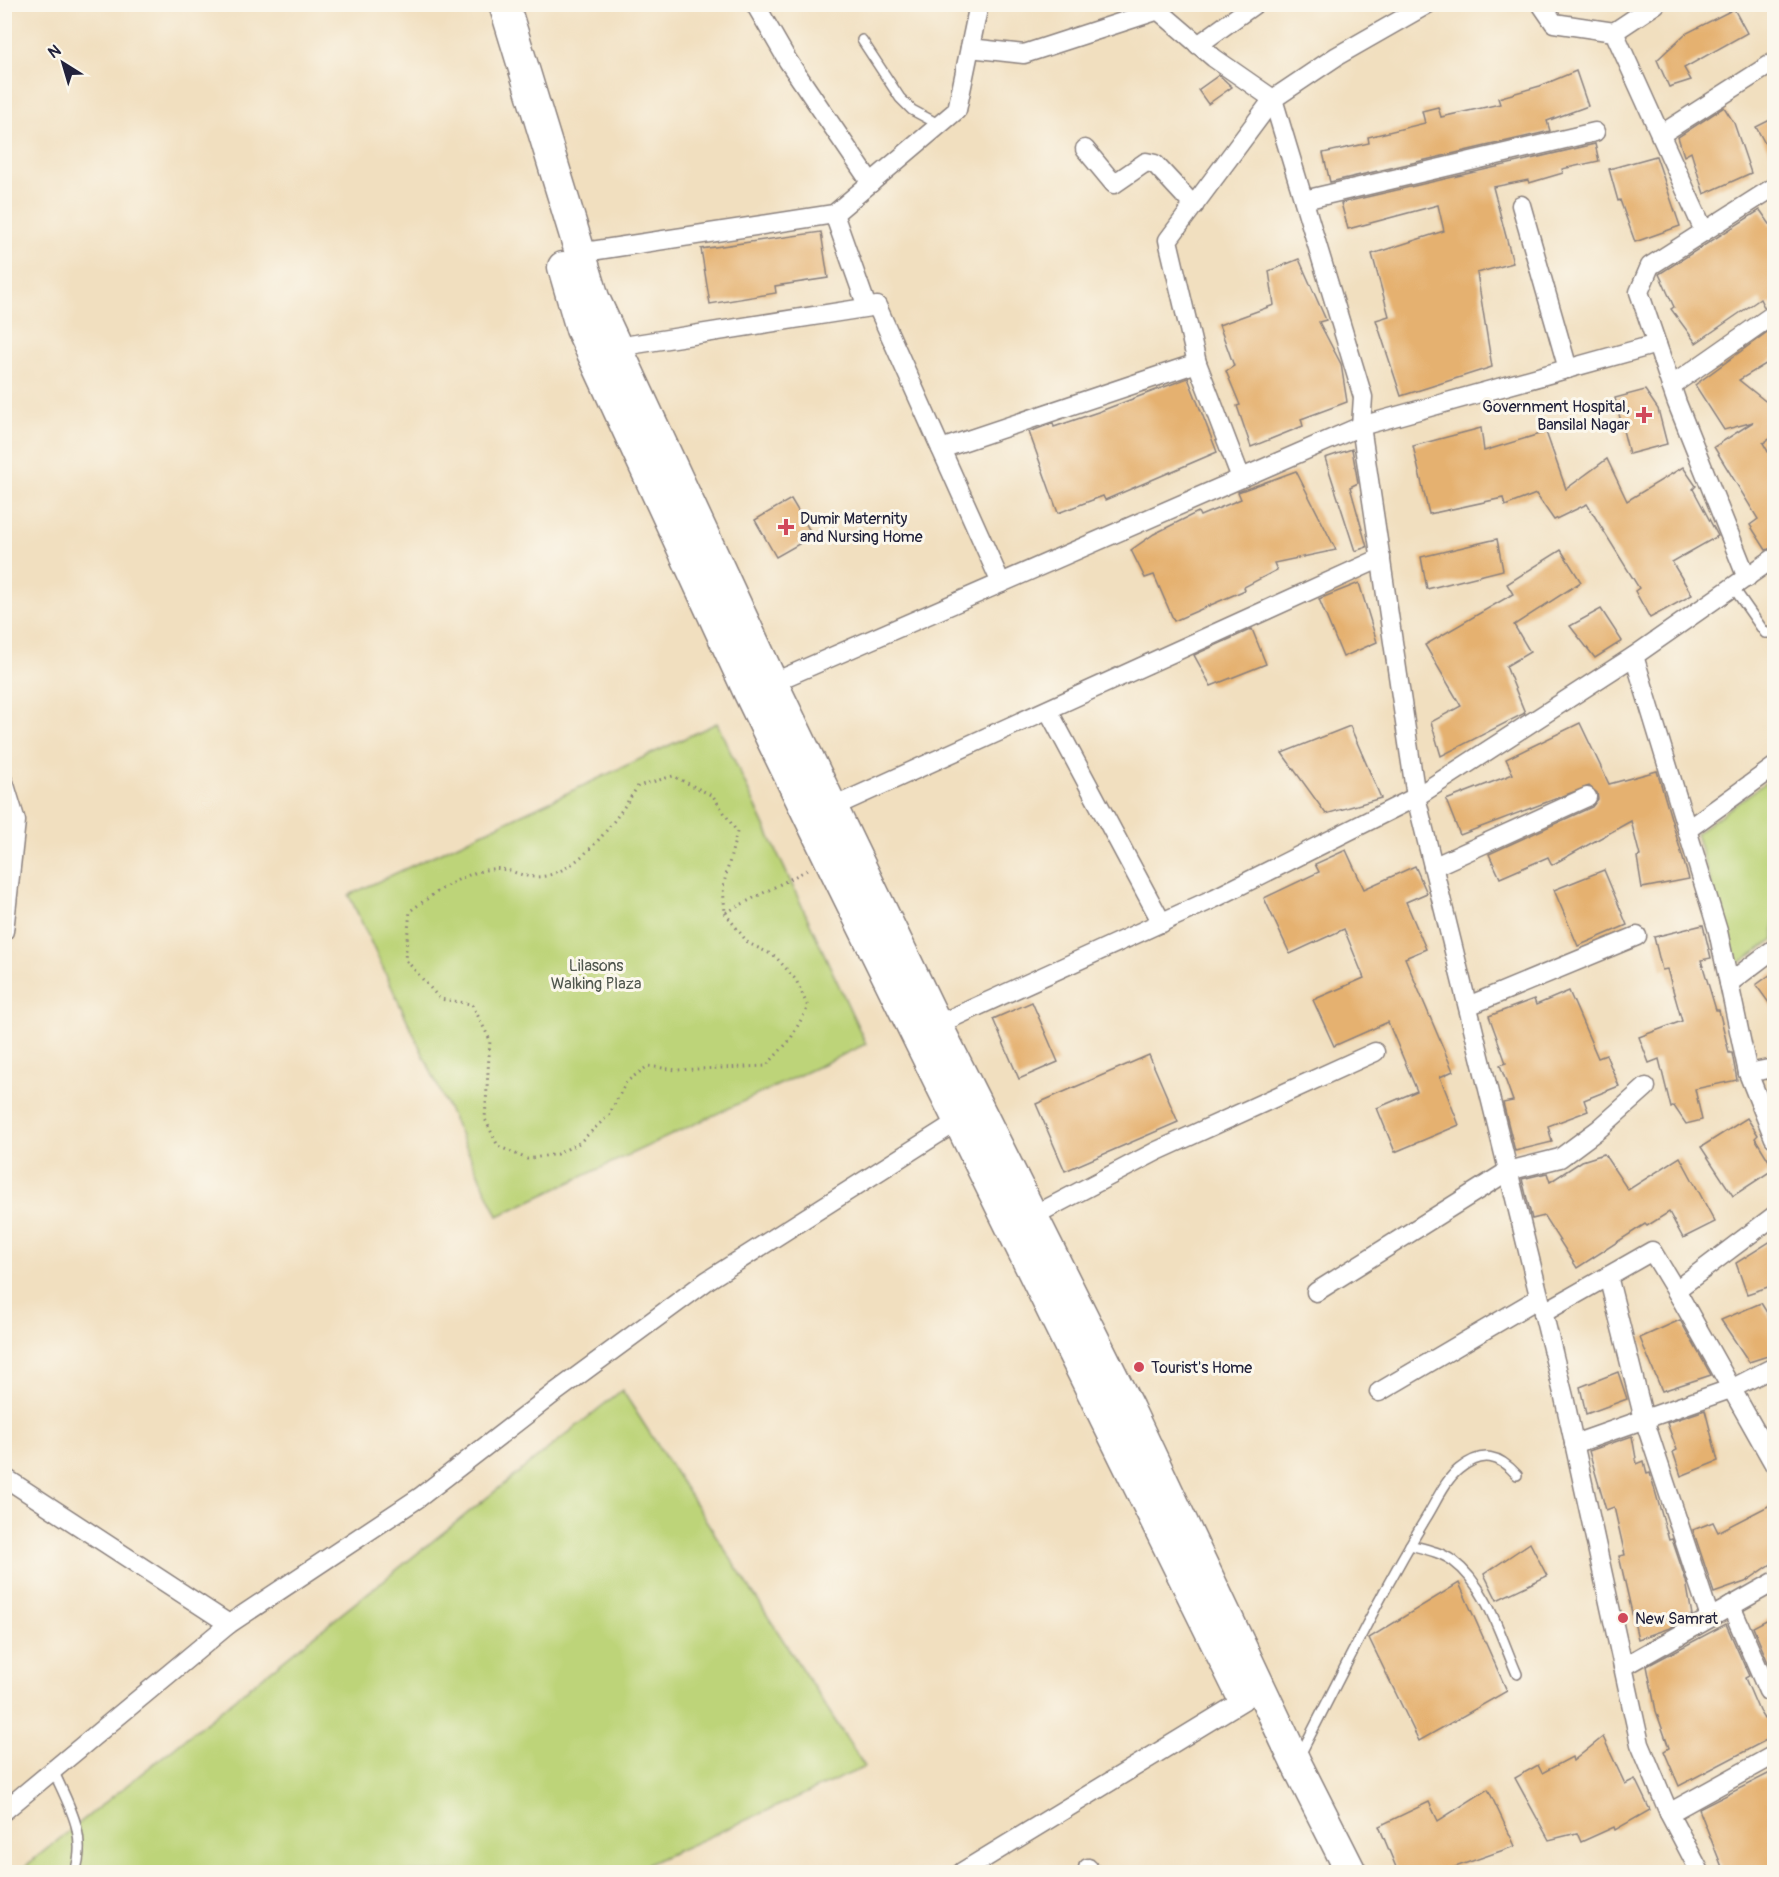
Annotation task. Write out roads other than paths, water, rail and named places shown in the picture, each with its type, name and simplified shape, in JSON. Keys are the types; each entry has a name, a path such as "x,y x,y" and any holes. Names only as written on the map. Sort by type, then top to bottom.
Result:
{"main road":[{"path":"486,4 581,328 761,687 832,807 926,1030 958,1121 1044,1266 1167,1517 1296,1763 1340,1870"},
{"path":"504,4 578,253 594,298 761,687 829,858 1033,1216 1044,1266"},
{"path":"1167,1517 1244,1700 1340,1870"}],"street":[{"path":"756,4 788,61 871,183"},
{"path":"578,253 834,214 957,110 979,4"},
{"path":"1198,45 1255,4"},
{"path":"1241,478 1197,363 1168,240 1273,99 1337,56 1428,4"},
{"path":"1541,4 1554,23 1614,32 1656,4"},
{"path":"970,48 1024,54 1154,8 1198,45 1273,99 1363,397 1361,426 1416,797 1574,1444 1640,1744 1669,1813 1700,1872"},
{"path":"1614,32 1704,231"},
{"path":"1660,135 1774,62"},
{"path":"1304,200 1595,132"},
{"path":"1085,149 1114,184 1146,162 1155,164 1194,206"},
{"path":"1740,582 1639,292 1650,266 1774,187"},
{"path":"1521,205 1568,369"},
{"path":"834,214 867,308"},
{"path":"617,348 877,306 1001,583"},
{"path":"1671,386 1774,314"},
{"path":"761,687 1361,426 1657,344"},
{"path":"941,449 1197,363"},
{"path":"832,807 1381,558"},
{"path":"926,1030 1162,923 1416,797 1634,656 1774,558"},
{"path":"1634,656 1718,932 1748,1073 1774,1138"},
{"path":"1048,710 1162,923"},
{"path":"1687,830 1774,768"},
{"path":"4,782 16,821 4,931"},
{"path":"1433,867 1587,797"},
{"path":"1468,1006 1637,936"},
{"path":"1729,983 1774,949"},
{"path":"1033,1216 1157,1151 1375,1052"},
{"path":"1748,1073 1774,1068"},
{"path":"1316,1292 1508,1171 1560,1158 1599,1129 1646,1087"},
{"path":"4,1811 229,1624 420,1497 553,1394 708,1280 958,1121"},
{"path":"1774,1216 1676,1290 1774,1464"},
{"path":"1379,1392 1541,1305 1608,1276 1652,1251 1683,1302"},
{"path":"1608,1276 1644,1419 1710,1618"},
{"path":"1574,1444 1733,1389 1774,1367"},
{"path":"4,1477 229,1624"},
{"path":"1623,1667 1774,1582"},
{"path":"1731,1606 1768,1691"},
{"path":"962,1872 1244,1700"},
{"path":"1669,1813 1774,1755"}],"lane":[{"path":"862,40 906,104 940,125"},
{"path":"1740,582 1765,633 1774,633"},
{"path":"1296,1763 1410,1545 1452,1476 1459,1468 1485,1456 1497,1458 1517,1475"},
{"path":"1410,1545 1440,1554 1464,1572 1480,1593 1517,1674"},
{"path":"53,1770 78,1827 81,1844 75,1872"}],"place":[{"name":"Government Hospital, Bansilal Nagar","path":"1644,415"},
{"name":"Dumir Maternity and Nursing Home","path":"786,527"},
{"name":"Tourist's Home","path":"1139,1367"},
{"name":"New Samrat","path":"1623,1618"}],"park label":[{"name":"Lilasons Walking Plaza","path":"596,974"}]}
